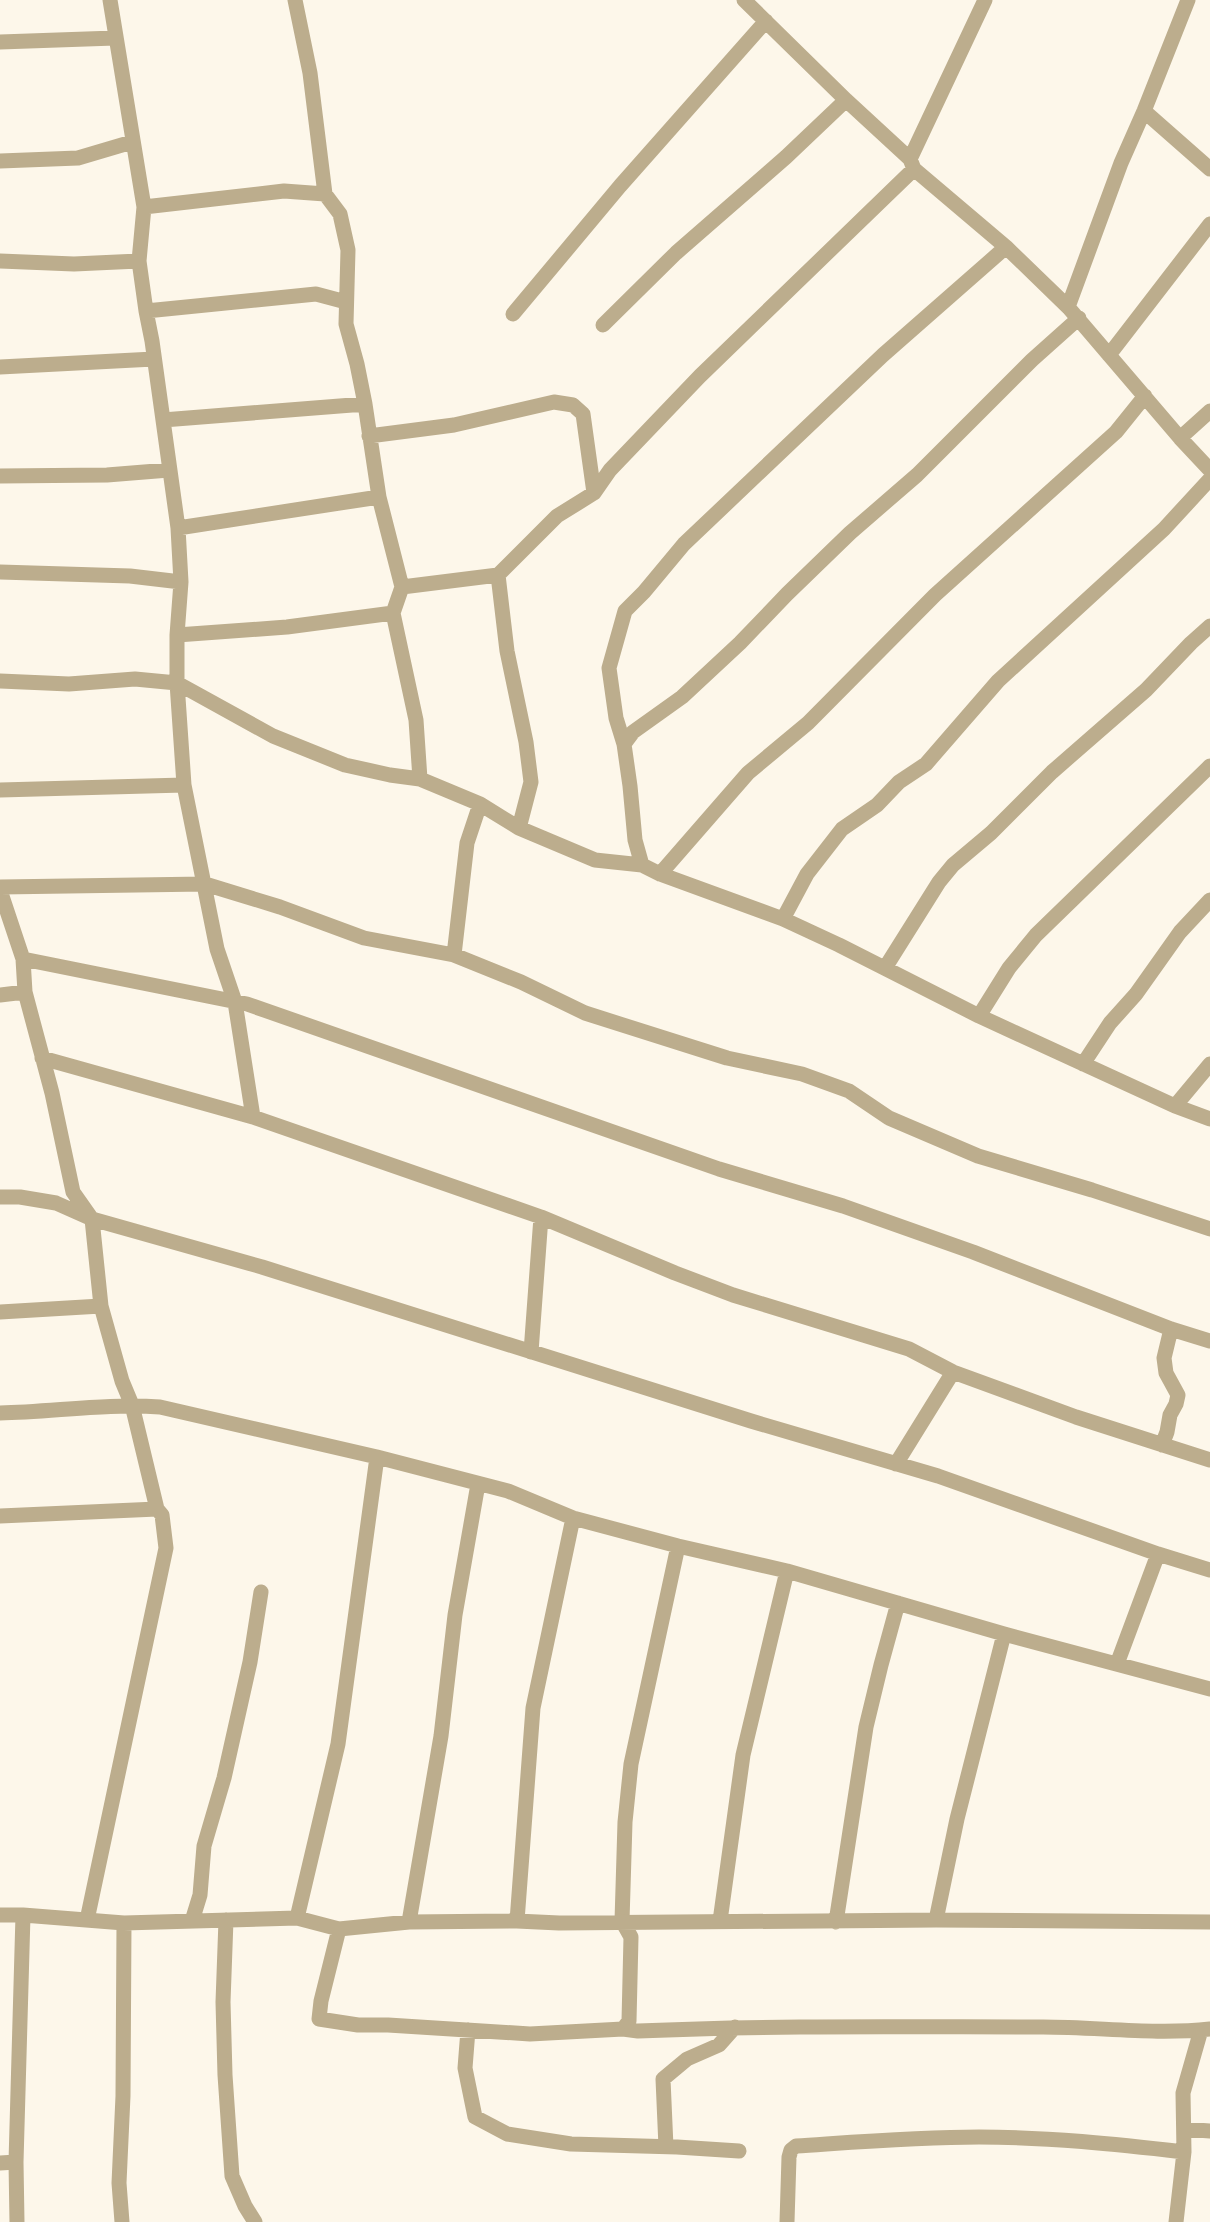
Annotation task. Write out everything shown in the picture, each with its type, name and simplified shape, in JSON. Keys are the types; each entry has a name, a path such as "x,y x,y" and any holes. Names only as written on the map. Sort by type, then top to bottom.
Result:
{"street":[{"path":"110,0 144,207 139,261 178,528 181,582 177,635 178,683 184,785 217,949 235,1002 254,1117"},
{"path":"295,0 310,73 325,194 340,214 348,250 346,324 365,404 379,497 402,587 393,613 416,720 420,779"},
{"path":"744,0 912,164 1006,247 1074,313 1180,438 1210,470"},
{"path":"402,587 498,575 558,516 594,493 610,470 700,376 912,164 985,0"},
{"path":"624,744 633,732 682,697 740,643 850,533 917,475 1032,360 1074,313 1121,163 1144,111 1188,0"},
{"path":"513,314 620,186 766,22"},
{"path":"0,42 115,38"},
{"path":"604,325 676,253 786,157 846,100"},
{"path":"1144,111 1210,169"},
{"path":"0,161 78,158 132,142"},
{"path":"144,207 284,191 325,194"},
{"path":"1109,355 1210,224"},
{"path":"642,865 635,840 624,744 616,718 609,668 625,610 644,592 684,544 883,356 1006,247"},
{"path":"0,261 74,264 139,261"},
{"path":"146,311 316,294 346,302"},
{"path":"0,367 154,359"},
{"path":"660,874 748,774 808,723 935,595 1116,432 1145,396"},
{"path":"370,436 454,425 554,402 573,404 583,414 594,493"},
{"path":"163,420 365,404"},
{"path":"1180,438 1210,411"},
{"path":"0,476 107,475 169,470"},
{"path":"783,919 807,874 842,829 877,805 899,782 926,764 998,681 1164,529 1210,479"},
{"path":"178,528 379,497"},
{"path":"0,572 130,576 181,582"},
{"path":"498,575 507,651 526,742 531,782 520,828"},
{"path":"177,635 287,627 393,613"},
{"path":"885,968 939,882 953,865 991,833 1052,772 1146,690 1191,642 1210,626"},
{"path":"0,681 69,684 135,679 178,683 273,736 345,765 390,775 420,779 480,804 520,828 595,860 642,865 660,874 783,919 979,1016 1175,1106 1210,1119"},
{"path":"979,1016 1009,968 1036,936 1210,766"},
{"path":"0,790 184,785"},
{"path":"454,955 468,843 480,804"},
{"path":"87,1920 166,1548 162,1515 156,1509 132,1405 116,1363 101,1306 92,1219 73,1192 52,1093 25,992 23,959 0,889 205,884 280,907 364,938 454,955 521,982 585,1012 727,1058 802,1074 849,1091 889,1118 978,1156 1210,1228"},
{"path":"1083,1064 1110,1023 1136,994 1180,932 1210,900"},
{"path":"23,959 247,1004 719,1169 852,1210 973,1252 1084,1297 1170,1329 1210,1341"},
{"path":"0,995 25,992"},
{"path":"42,1058 254,1117 541,1217 675,1273 733,1294 909,1350 953,1372 1076,1417 1210,1460"},
{"path":"1175,1106 1210,1064"},
{"path":"0,1196 56,1203 92,1219 262,1267 531,1352 938,1476 1158,1554 1210,1570"},
{"path":"531,1352 541,1217"},
{"path":"0,1312 85,1305 101,1306"},
{"path":"1162,1445 1167,1432 1170,1414 1176,1404 1178,1395 1170,1382 1164,1358 1170,1329"},
{"path":"896,1464 953,1372"},
{"path":"0,1413 46,1412 132,1405 160,1407 508,1491 573,1518 678,1546 787,1571 1004,1634 1210,1689"},
{"path":"297,1918 338,1744 377,1458"},
{"path":"409,1922 441,1736 456,1615 478,1484"},
{"path":"0,1516 156,1509"},
{"path":"517,1921 533,1708 573,1518"},
{"path":"623,2029 629,2021 631,1937 622,1921 622,1855 631,1764 678,1546"},
{"path":"1117,1664 1158,1554"},
{"path":"720,1920 743,1755 787,1571"},
{"path":"192,1921 200,1895 204,1846 224,1778 250,1662 261,1592"},
{"path":"836,1922 866,1726 880,1665 898,1602"},
{"path":"936,1920 959,1809 1004,1634"},
{"path":"0,1915 124,1922 297,1918 339,1929 409,1922 517,1921 559,1923 720,1920 836,1922 936,1920 1210,1922"},
{"path":"17,2222 16,2162 23,1915"},
{"path":"226,1920 224,2002 232,2176 245,2206 255,2222"},
{"path":"122,2222 119,2183 123,2096 124,1922"},
{"path":"339,1929 321,2001 319,2019 358,2025 388,2025 530,2034 623,2029 638,2031 735,2027 1046,2026 1155,2031 1206,2029 1183,2093 1184,2152 1176,2222"},
{"path":"666,2147 663,2079 687,2059 719,2045 735,2027"},
{"path":"468,2030 464,2068 475,2117 507,2134 571,2144 739,2151"},
{"path":"1184,2130 1210,2131"},
{"path":"787,2222 789,2157 791,2150 796,2146 925,2138 980,2137 1057,2140 1184,2152"},
{"path":"0,2163 16,2162"}]}
